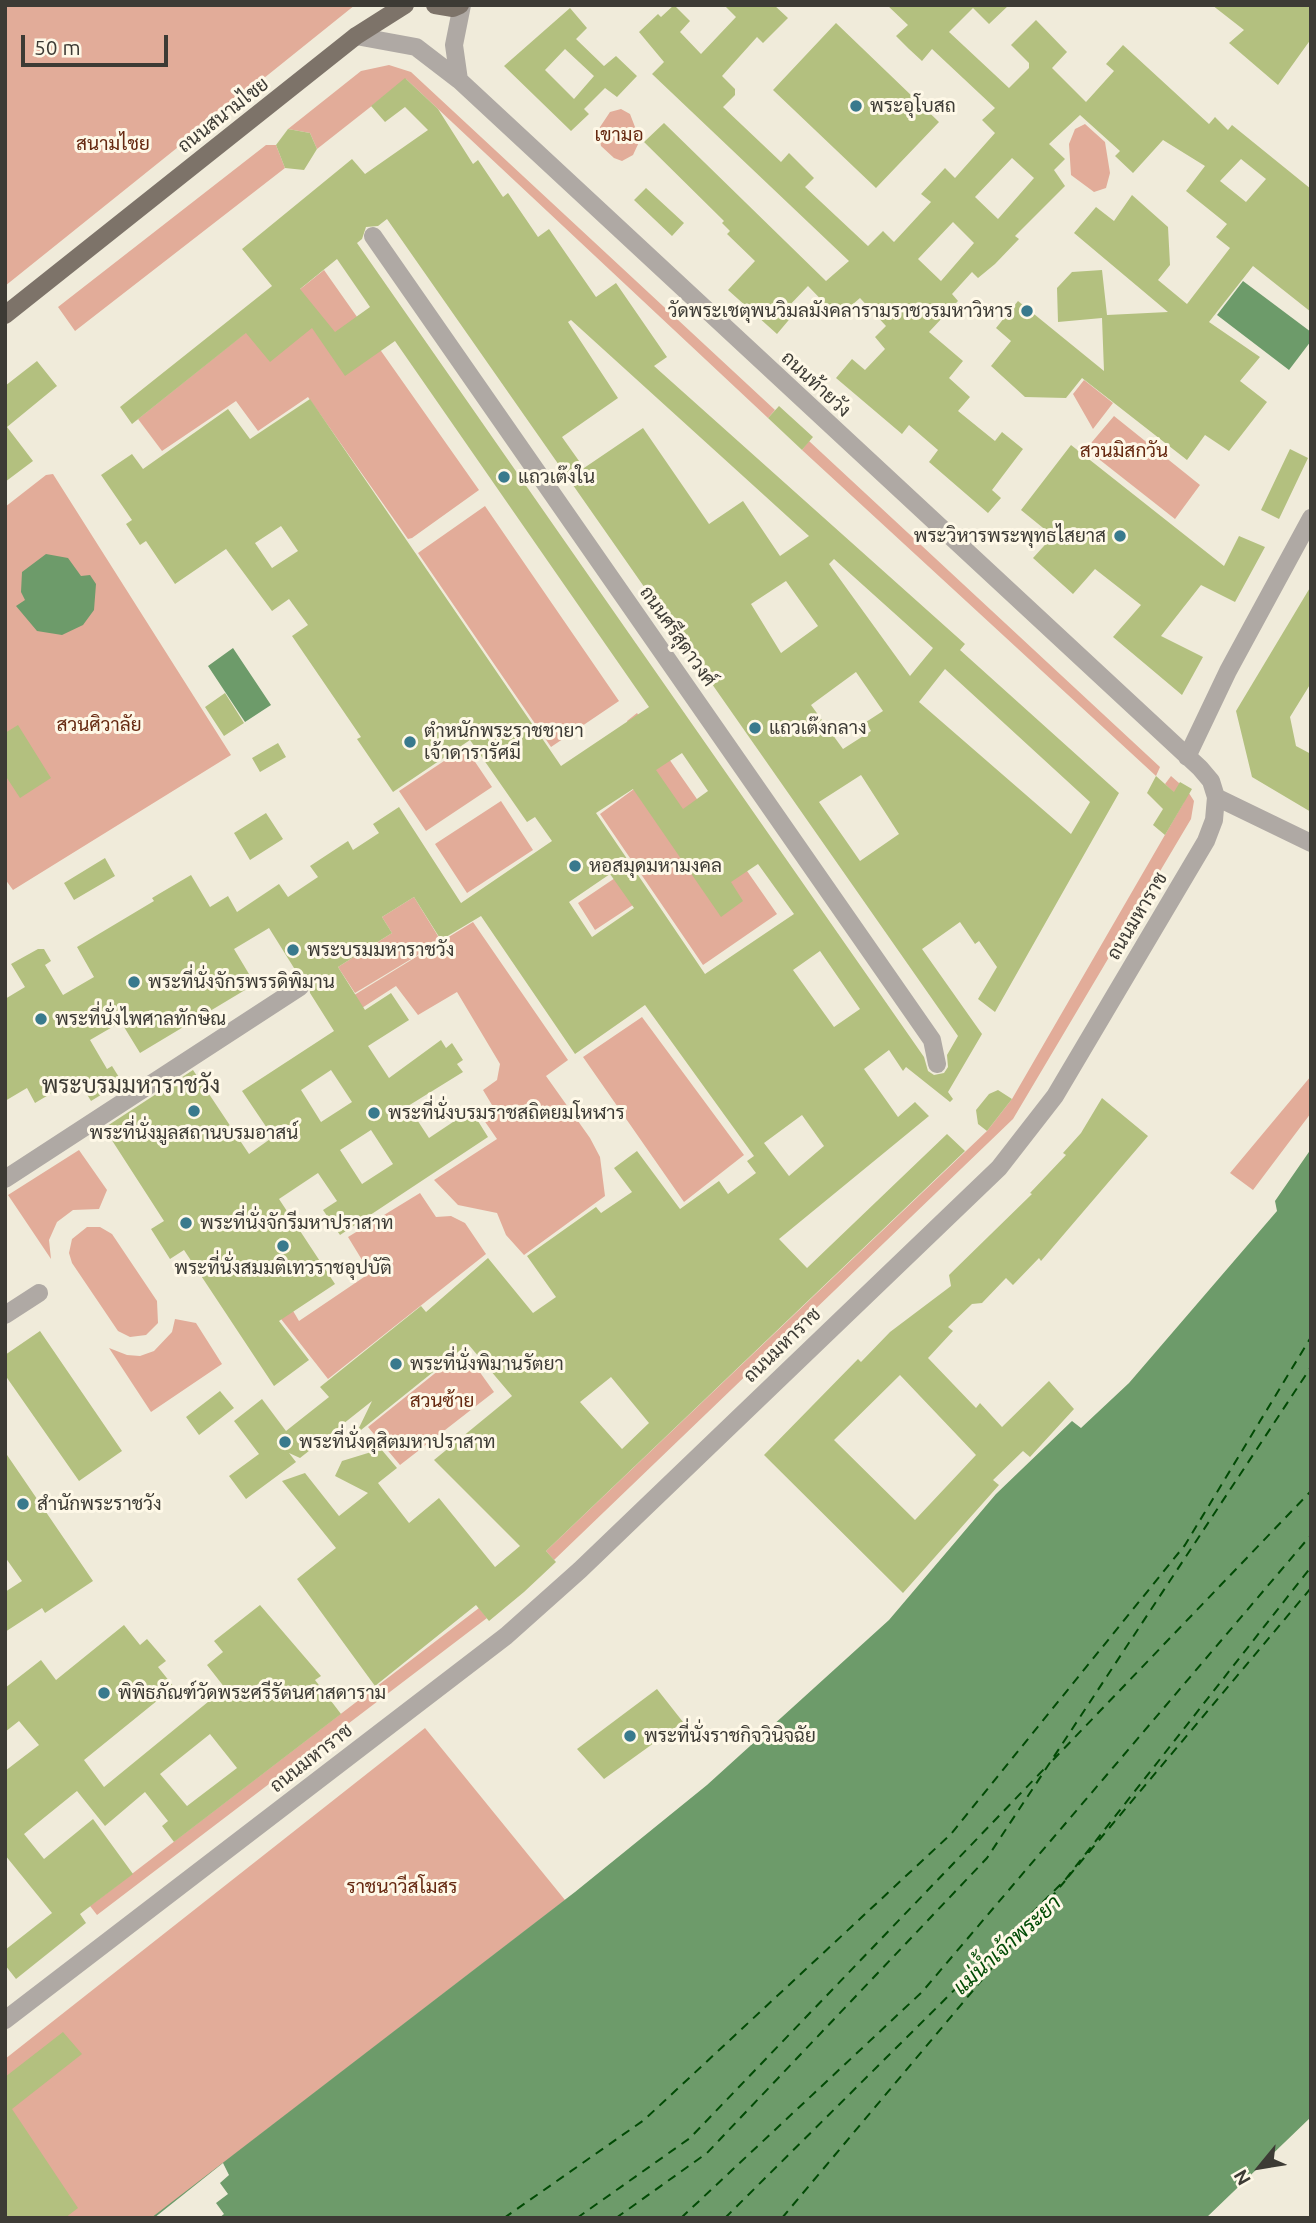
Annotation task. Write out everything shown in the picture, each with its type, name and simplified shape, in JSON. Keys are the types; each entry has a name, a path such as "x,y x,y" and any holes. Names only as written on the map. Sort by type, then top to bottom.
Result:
{"main road":[{"name":"ถนนสนามไชย","path":"5,315 356,36 405,5"},
{"path":"435,5 453,8 461,5"}],"street":[{"path":"459,80 454,45 461,5"},
{"name":"ถนนท้ายวัง","path":"356,36 416,47 459,80 1187,757"},
{"name":"ถนนศรีสุดาวงศ์","path":"373,236 932,1040 937,1064"},
{"path":"1311,518 1228,671 1187,757 1210,781 1216,797 1311,843"},
{"name":"ถนนมหาราช","path":"5,2020 506,1636 580,1570 999,1168 1055,1096 1199,852 1214,820 1216,797"},
{"path":"5,1179 300,987"},
{"path":"5,1315 38,1293"}],"green space":[{"name":"สนามไชย","path":"5,5 355,5 5,286"},
{"path":"389,65 411,72 775,410 768,418 406,79 317,149 310,133 288,129 361,71"},
{"name":"เขามอ","path":"621,109 630,114 640,140 633,155 622,161 614,158 601,146 598,130 610,112"},
{"path":"1085,124 1105,142 1110,173 1106,188 1094,192 1071,175 1069,144 1075,129"},
{"path":"266,145 276,145 285,168 75,331 58,307"},
{"path":"324,270 479,490 412,538 408,539 308,397 258,431 236,401 162,451 138,419"},
{"path":"1084,380 1113,403 1093,429 1073,394"},
{"name":"สวนมิสกวัน","path":"1114,416 1200,485 1175,519 1086,449"},
{"path":"809,441 1160,767 1156,776 802,450"},
{"name":"สวนศิวาลัย","path":"53,474 231,755 13,890 5,879 5,507 46,475"},
{"path":"485,506 619,701 551,747 418,553"},
{"path":"637,713 777,914 703,965 600,814 653,775 627,721"},
{"path":"465,747 492,787 426,831 399,791"},
{"path":"1171,776 1187,790 1194,801 1191,819 1013,1119 554,1560 546,1551 987,1131 1012,1099 1184,802 1165,784"},
{"path":"501,801 533,850 467,893 435,844"},
{"path":"618,876 636,903 595,930 578,903"},
{"path":"414,897 441,941 355,993 338,967 392,933 382,917"},
{"path":"473,922 568,1060 546,1076 590,1138 600,1157 605,1196 524,1255 506,1235 497,1213 458,1205 434,1180 497,1139 479,1113 492,1105 483,1090 497,1080 500,1064 457,992 418,1015 396,986 334,1026 325,1013"},
{"path":"642,1017 744,1155 684,1202 583,1057"},
{"path":"1311,1076 1311,1113 1253,1190 1230,1173"},
{"path":"79,1150 107,1190 99,1209 73,1210 57,1222 49,1240 51,1259 8,1195"},
{"path":"420,1193 436,1217 451,1216 465,1223 486,1254 328,1379 263,1296 279,1287 299,1321 370,1273 348,1237"},
{"path":"87,1227 100,1227 112,1234 157,1301 158,1323 146,1335 130,1337 118,1331 72,1263 69,1253 72,1239"},
{"path":"175,1319 196,1323 222,1364 151,1412 109,1348 127,1355 140,1356 154,1351 172,1332"},
{"name":"สวนซ้าย","path":"464,1350 494,1392 400,1465 368,1427"},
{"path":"479,1608 487,1618 97,1915 90,1906"},
{"name":"ราชนาวีสโมสร","path":"425,1728 565,1900 152,2218 5,2218 5,2059"}],"water":[{"path":"1243,281 1311,332 1311,341 1289,370 1217,315"},
{"path":"46,554 68,558 81,576 90,575 96,584 94,610 83,625 62,635 37,631 16,606 25,600 21,592 22,572"},
{"path":"233,648 271,705 245,722 208,666"},
{"name":"แม่น้ำเจ้าพระยา","path":"1311,1149 1311,2117 1206,2218 151,2218 575,1892 707,1785 889,1620 996,1494 1072,1421 1081,1428 1129,1383 1277,1211 1275,1201"}],"pier":[{"path":"223,2163 229,2175 220,2183 228,2194 216,2203 224,2214 219,2218 154,2218"}],"building":[{"path":"674,5 690,21 680,32 701,54 736,17 724,5 774,5 788,18 763,43 757,37 722,76 735,89 735,95 723,107 781,162 789,153 814,178 805,187 868,246 883,231 894,242 931,202 921,194 945,168 955,178 995,133 982,120 995,108 932,49 922,61 909,49 896,36 908,25 887,5 1009,5 989,24 973,8 949,32 1009,88 1029,68 1029,63 1011,45 1036,20 1067,52 1052,68 1086,102 1114,71 1106,64 1123,45 1209,124 1215,117 1228,130 1232,125 1311,189 1311,312 1253,266 1209,322 1260,357 1240,381 1267,402 1229,451 1205,435 1187,460 1082,378 1066,398 1025,397 991,366 1011,341 996,328 1018,301 1104,371 1102,318 1058,322 1057,288 1072,272 1102,270 1107,315 1168,312 1074,233 1096,207 1114,221 1132,195 1168,227 1170,265 1158,280 1187,304 1230,248 1216,237 1227,224 1186,191 1205,166 1163,140 1133,173 1115,156 1120,151 1080,115 1049,144 1065,159 1054,170 1065,186 1015,236 1019,239 995,264 978,278 972,272 952,294 958,301 929,332 963,361 949,378 970,397 958,411 995,441 1002,432 1023,449 992,490 1001,498 988,513 929,462 938,450 909,425 902,434 836,378 852,359 865,370 885,349 875,337 886,326 860,298 838,317 808,286 786,309 793,315 777,334 728,290 755,261 727,234 730,231 722,223 724,221 644,142 664,123 826,281 849,261 652,74 664,62 639,32 658,14 661,17","holes":["1012,158 1034,178 998,219 975,197","1241,159 1266,179 1246,202 1220,181","953,222 974,243 941,281 918,259"]},
{"path":"1212,5 1311,5 1311,39 1278,85 1229,43 1244,30"},
{"path":"570,8 587,28 576,39 604,66 616,56 637,76 617,97 605,88 584,109 589,114 571,131 504,66","holes":["565,49 594,76 574,99 545,70"]},
{"name":"พระอุโบสถ","path":"836,23 939,122 876,188 773,90"},
{"path":"405,78 438,109 473,164 478,160 503,197 508,193 538,237 549,229 596,297 616,283 667,357 654,366 965,644 960,650 1119,793 995,1012 978,999 997,967 979,941 975,944 960,922 922,949 982,1034 948,1092 953,1099 950,1102 906,1067 903,1071 889,1050 864,1069 898,1117 915,1102 929,1116 779,1239 807,1268 947,1134 965,1151 546,1551 556,1562 524,1592 489,1621 476,1605 375,1686 297,1579 336,1548 282,1481 305,1473 339,1516 368,1493 335,1476 342,1461 381,1449 397,1468 378,1483 409,1523 439,1498 495,1567 520,1546 434,1460 512,1396 468,1344 356,1434 372,1401 300,1458 289,1453 296,1462 246,1499 229,1476 259,1454 234,1421 262,1399 286,1431 329,1397 320,1387 421,1306 426,1312 488,1258 533,1313 556,1297 527,1256 596,1207 601,1213 632,1192 614,1168 637,1151 680,1209 719,1181 728,1194 756,1173 747,1161 754,1156 645,1005 575,1054 481,916 441,940 414,897 382,917 392,933 338,967 365,1010 391,993 409,1020 368,1046 389,1078 441,1040 446,1048 452,1043 463,1060 457,1064 463,1072 408,1106 429,1138 471,1110 488,1137 340,1235 323,1210 337,1201 318,1173 279,1199 335,1284 279,1321 309,1360 274,1386 184,1250 170,1259 151,1229 164,1221 104,1128 193,1070 249,1154 273,1137 242,1091 334,1031 310,993 309,980 299,976 269,928 234,949 255,984 140,1053 121,1022 90,1040 107,1069 112,1066 122,1082 91,1101 77,1078 35,1103 27,1088 5,1101 5,999 25,987 11,964 38,949 44,949 51,961 45,965 63,995 94,977 77,947 154,901 152,898 191,875 210,907 228,896 237,912 279,884 288,897 318,877 310,866 348,841 353,850 379,833 373,824 399,807 461,903 552,841 535,817 527,822 470,740 393,792 357,739 361,737 292,636 308,625 289,599 272,611 226,549 175,584 146,541 140,545 126,524 132,520 101,475 132,454 143,469 228,409 250,439 310,399 561,766 649,707 395,341 345,376 312,328 270,362 246,333 132,424 120,407 272,286 242,249 352,159 365,174 428,130 405,107 385,122 371,106","holes":["387,219 958,1036 947,1055 948,1067 944,1073 934,1075 928,1071 924,1057 357,243 362,239 366,227 378,226","337,259 370,307 335,332 300,289","571,320 809,536 780,556 743,501 709,524 643,428 584,468 562,437 618,398 568,322","281,526 298,551 272,568 255,543","834,559 933,648 910,676 829,564","786,581 818,626 781,653 751,604","945,669 1090,802 1071,834 919,702","856,672 883,711 866,722 871,731 843,749 811,705","682,753 708,791 683,809 656,770","861,775 899,834 860,861 819,802","633,789 721,917 743,901 731,882 758,864 794,914 705,974 596,813","610,874 634,908 592,937 569,902","820,951 860,1009 834,1027 793,970","331,1070 352,1102 321,1122 301,1090","802,1115 824,1146 789,1176 764,1143","371,1130 393,1164 362,1184 340,1150","611,1377 649,1423 622,1449 580,1402"]},
{"path":"288,129 310,133 317,149 304,170 285,168 276,145"},
{"path":"646,188 684,223 672,236 634,200"},
{"path":"37,361 57,386 7,427 33,461 5,482 5,386"},
{"path":"779,406 813,437 802,450 768,418"},
{"name":"พระวิหารพระพุทธไสยาส","path":"1071,445 1224,566 1239,536 1265,547 1235,602 1201,585 1161,636 1203,657 1182,695 1113,637 1141,605 1095,569 1073,594 1033,558 1053,536 1021,510"},
{"path":"1290,449 1308,458 1279,519 1261,510"},
{"path":"1311,586 1311,683 1290,717 1296,746 1311,754 1311,812 1252,777 1236,711"},
{"path":"225,693 244,723 224,736 205,707"},
{"path":"18,725 51,778 20,798 5,775 5,733"},
{"path":"278,743 286,757 260,772 252,758"},
{"path":"1156,776 1174,792 1180,782 1192,789 1165,835 1153,825 1163,809 1147,793"},
{"path":"266,813 283,839 250,860 234,833"},
{"path":"105,858 115,876 74,900 64,883"},
{"path":"998,1090 1012,1099 987,1131 978,1124 976,1110 989,1094"},
{"path":"1102,1098 1148,1136 1041,1261 1039,1258 1013,1285 1006,1278 982,1303 972,1304 948,1327 953,1331 928,1358 976,1408 980,1403 1002,1427 1049,1381 1074,1409 1030,1457 1023,1451 993,1480 999,1485 903,1593 764,1455 858,1359 861,1362 890,1332 951,1286 949,1275 1032,1194 1030,1193 1066,1155 1063,1153 1081,1133","holes":["900,1375 976,1455 915,1520 834,1440"]},
{"path":"40,1331 122,1451 79,1481 5,1375 5,1355"},
{"path":"220,1391 234,1408 199,1435 186,1417"},
{"name":"สำนักพระราชวัง","path":"5,1452 93,1581 45,1613 42,1608 5,1632 5,1592 22,1581 5,1557"},
{"path":"260,1605 321,1676 315,1680 341,1714 174,1842 162,1826 168,1821 145,1792 105,1826 77,1791 24,1834 44,1859 93,1819 133,1874 80,1914 86,1923 16,1979 5,1965 5,1950 52,1913 5,1855 5,1771 39,1745 19,1721 5,1732 5,1688 41,1660 56,1680 124,1625 140,1645 147,1639 166,1661 158,1667 174,1687 84,1760 104,1787 225,1688 207,1665 223,1652 214,1641","holes":["210,1734 237,1768 187,1806 160,1774"]},
{"name":"พระที่นั่งราชกิจวินิจฉัย","path":"657,1689 683,1722 604,1779 577,1749"},
{"path":"63,2032 82,2054 12,2109 78,2208 65,2218 5,2218 5,2077"}],"ferry route":[{"path":"504,2218 644,2120 951,1834 1185,1545 1311,1337"},
{"path":"616,2218 707,2153 987,1858 1311,1367"},
{"path":"1053,1760 1311,1491"},
{"path":"681,2218 922,1992 1311,1535"},
{"path":"725,2218 1065,1880 1311,1567"},
{"path":"1068,1877 1311,1588"},
{"path":"577,2218 690,2138 1044,1769"},
{"path":"782,2218 1065,1881"}],"place":[{"name":"พระอุโบสถ","path":"856,106"},
{"name":"วัดพระเชตุพนวิมลมังคลารามราชวรมหาวิหาร","path":"1027,311"},
{"name":"แถวเต๊งใน","path":"504,477"},
{"name":"พระวิหารพระพุทธไสยาส","path":"1120,536"},
{"name":"แถวเต๊งกลาง","path":"755,728"},
{"name":"ตำหนักพระราชชายา เจ้าดารารัศมี","path":"410,742"},
{"name":"หอสมุดมหามงคล","path":"575,866"},
{"name":"พระบรมมหาราชวัง","path":"293,950"},
{"name":"พระที่นั่งจักรพรรดิพิมาน","path":"134,982"},
{"name":"พระที่นั่งไพศาลทักษิณ","path":"41,1019"},
{"name":"พระที่นั่งมูลสถานบรมอาสน์","path":"194,1111"},
{"name":"พระที่นั่งบรมราชสถิตยมโหฬาร","path":"374,1113"},
{"name":"พระที่นั่งจักรีมหาปราสาท","path":"186,1223"},
{"name":"พระที่นั่งสมมติเทวราชอุปบัติ","path":"283,1246"},
{"name":"พระที่นั่งพิมานรัตยา","path":"396,1364"},
{"name":"พระที่นั่งดุสิตมหาปราสาท","path":"285,1442"},
{"name":"สำนักพระราชวัง","path":"23,1504"},
{"name":"พิพิธภัณฑ์วัดพระศรีรัตนศาสดาราม","path":"104,1693"},
{"name":"พระที่นั่งราชกิจวินิจฉัย","path":"630,1736"}],"district":[{"name":"พระบรมมหาราชวัง","path":"131,1085"}]}
